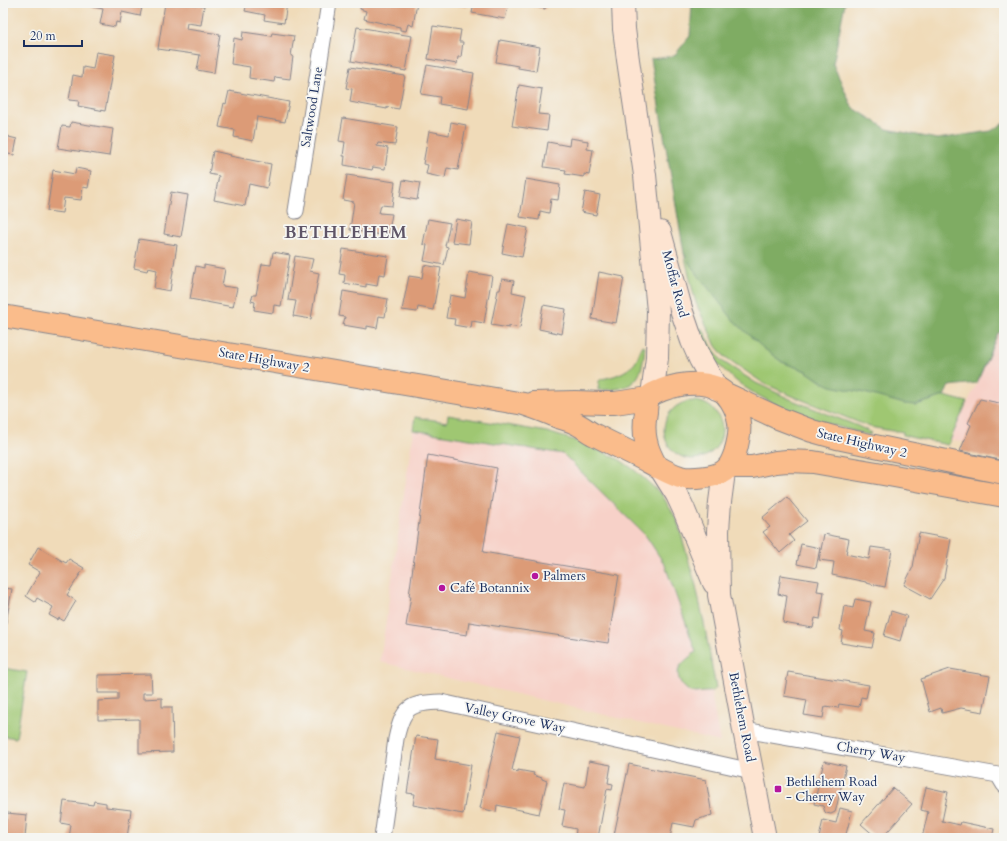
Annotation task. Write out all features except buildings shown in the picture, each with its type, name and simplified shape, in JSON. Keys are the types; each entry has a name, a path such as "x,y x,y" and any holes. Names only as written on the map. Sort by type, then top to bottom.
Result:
{"highway":[{"name":"State Highway 2","path":"3,316 524,404 575,423 593,434 659,467"},
{"path":"686,384 702,384 722,391 731,400 737,412 740,426 739,440 734,456 726,469 716,474 695,478 681,477 659,467 649,450 644,429 645,415 650,396 665,389 686,384"},
{"name":"State Highway 2","path":"722,391 778,418 812,431 870,446 1004,473"},
{"name":"State Highway 2","path":"524,404 574,402 604,404 650,396"},
{"name":"State Highway 2","path":"726,469 752,467 788,461 813,462 848,467 1004,496"}],"main road":[{"name":"Moffat Road","path":"623,3 624,29 645,175 658,311 657,358 650,396"},
{"name":"Moffat Road","path":"645,175 688,330 700,359 722,391"},
{"name":"Bethlehem Road","path":"659,467 677,495 719,595"},
{"name":"Bethlehem Road","path":"726,469 720,502 718,531 719,595 765,838"}],"street":[{"name":"Saltwood Lane","path":"296,211 329,3"},
{"name":"Valley Grove Way","path":"382,838 399,726 404,714 412,707 423,702 441,702 752,770"},
{"name":"Cherry Way","path":"744,730 1002,777"}],"shaded area":[{"path":"998,333 1004,334 1004,448 950,440 977,383"},
{"name":"Palmers","path":"415,417 551,438 647,510 704,653 720,742 380,662"}],"green space":[{"path":"692,3 845,3 833,64 852,107 887,129 937,139 991,131 1004,123 1004,331 998,333 977,383 949,386 944,396 916,405 904,404 865,393 831,386 806,371 782,362 762,347 734,321 691,266 684,253 651,59 674,56 690,36"},
{"path":"684,253 753,338 782,362 806,371 819,380 847,389 916,405 944,396 967,402 948,445 903,435 903,432 870,427 763,383 724,356 716,346 696,303"},
{"path":"699,329 703,329 712,347 722,361 756,383 792,400 872,433 869,435 831,425 790,410 752,392 736,381 718,364 709,350"},
{"path":"643,345 645,346 644,358 638,376 634,382 628,386 620,388 598,390 599,381 601,379 619,374 635,363"},
{"path":"693,401 704,403 717,414 720,419 722,430 720,441 709,454 704,457 693,459 682,457 669,446 666,441 664,430 666,419 677,406 682,403"},
{"path":"448,415 547,432 573,440 620,460 633,469 662,495 677,520 696,586 716,688 713,691 691,692 680,682 678,673 681,665 696,652 665,565 646,536 563,454 413,430 415,417 447,422"},
{"path":"3,668 27,672 16,738 3,736"}],"place":[{"name":"Palmers","path":"535,576"},
{"name":"Café Botannix","path":"442,588"},
{"name":"Bethlehem Road - Cherry Way","path":"778,789"}],"district":[{"name":"BETHLEHEM","path":"346,232"}]}
